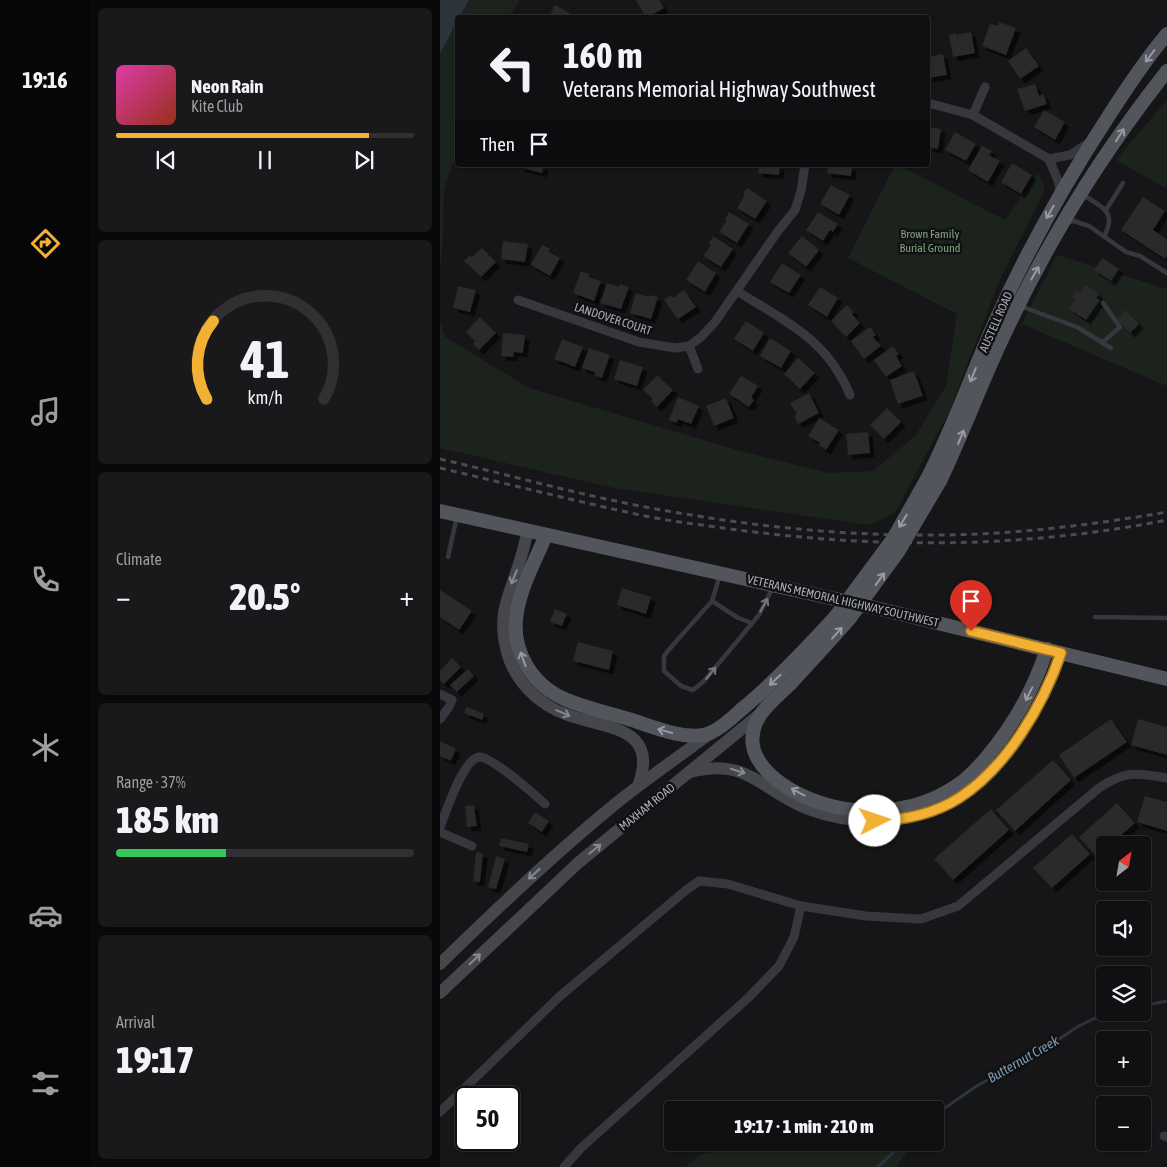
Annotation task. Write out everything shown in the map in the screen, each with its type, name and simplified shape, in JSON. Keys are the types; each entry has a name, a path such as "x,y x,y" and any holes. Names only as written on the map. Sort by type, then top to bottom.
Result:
{"main road":[{"name":"AUSTELL ROAD","path":"850,618 898,552 934,480 947,437 991,332 1045,222 1092,140 1133,78 1167,34"},
{"name":"AUSTELL ROAD","path":"836,616 956,450 1003,336 1064,223 1129,122 1167,71"},
{"name":"VETERANS MEMORIAL HIGHWAY SOUTHWEST","path":"440,511 774,585 1167,679"},
{"path":"528,530 520,562 506,599 504,610 503,626 506,647 512,667 524,686 549,706 568,715 624,732 636,740 641,747 644,759 643,774 638,786"},
{"path":"546,535 517,611 517,640 522,658 532,676 554,694 577,704 672,733 697,735 711,733"},
{"name":"MAXHAM ROAD","path":"440,964 520,887 638,786 748,704 783,672 836,616"},
{"name":"MAXHAM ROAD","path":"440,993 578,863 760,714 824,648 850,618"},
{"path":"760,714 753,734 754,753 762,767 784,784 810,798 843,809 879,810 909,807 936,798 964,781 982,764 1022,709 1038,677 1047,649"},
{"path":"690,772 714,768 735,770 755,778 780,795 808,809 838,817 856,820 883,820 906,818 921,814 958,798 998,763 1019,735 1046,691 1061,653"}],"street":[{"path":"973,115 985,86"},
{"path":"930,104 973,115 1049,158 1070,155 1092,140"},
{"path":"1049,158 1058,183 1060,195"},
{"path":"698,369 689,346 701,337 715,322 778,231 795,210 801,191 805,167"},
{"path":"737,292 812,340 832,360 842,376 850,395"},
{"name":"LANDOVER COURT","path":"518,300 639,342 675,348 689,346"},
{"path":"440,694 452,700 449,708 440,719"},
{"path":"440,828 451,798 466,769 478,757 496,764 546,804"},
{"path":"440,1112 559,997 699,881 728,884 802,906 866,916 921,919 958,906 1113,779 1127,774 1167,778"},
{"path":"440,832 472,846"},
{"path":"564,1167 581,1148 748,998 779,966 794,937 802,906"}],"lane":[{"path":"1106,210 1123,183"},
{"path":"1082,194 1106,210 1109,216 1109,226 1104,236"},
{"path":"1064,223 1074,221 1089,226 1126,252 1135,254 1167,273"},
{"path":"1102,342 1120,327 1103,303"},
{"path":"1018,306 1077,327 1111,348"},
{"path":"448,557 458,515"},
{"path":"720,573 712,601 664,656 664,671 681,686 693,690 704,681 759,614 774,585"},
{"path":"712,601 738,618 752,623"},
{"path":"1095,616 1167,618"}],"green space":[{"path":"469,0 520,0 510,15 462,15"},
{"path":"455,26 455,158 444,189 440,269 440,53"},
{"path":"1167,100 1167,189 1116,160"},
{"name":"Brown Family Burial Ground","path":"894,167 902,167 1005,220 1038,173 1045,189 1000,279 950,410 895,513 869,525 614,488 440,448 440,320 445,337 529,388 740,451 828,473 873,471 916,435 946,386 957,314 848,258"},
{"path":"1057,255 1167,289 1167,386 1022,324"},
{"path":"726,1151 907,1151 897,1167 685,1167 701,1154"}],"shaded area":[{"path":"440,0 469,0 461,15 455,15 455,26 440,53"}],"building":[{"path":"636,0 659,0 664,8 651,15 644,15"},
{"path":"555,5 573,15 550,15"},
{"path":"999,22 1016,28 1006,55 982,46 990,24 998,26"},
{"path":"971,32 975,53 953,57 949,35"},
{"path":"1026,48 1039,66 1020,79 1008,61"},
{"path":"943,54 947,75 930,78 930,57"},
{"path":"1035,84 1039,96 1043,94 1047,104 1025,111 1017,89"},
{"path":"1044,110 1065,122 1055,140 1034,127"},
{"path":"930,127 941,129 938,149 930,147"},
{"path":"955,132 976,144 966,161 945,150"},
{"path":"982,146 992,151 989,155 1000,161 988,182 968,170"},
{"path":"1012,163 1032,175 1021,194 1001,182"},
{"path":"519,167 544,167 542,173"},
{"path":"759,167 780,167 779,175 758,173"},
{"path":"828,167 852,167 851,176 827,173"},
{"path":"831,185 850,195 839,215 820,204"},
{"path":"747,188 767,201 755,219 737,208"},
{"path":"1143,197 1165,211 1153,230 1167,239 1167,256 1165,259 1121,230"},
{"path":"729,212 749,224 737,243 719,232 727,220 725,219"},
{"path":"818,212 838,224 833,232 830,230 823,241 806,230"},
{"path":"713,236 733,249 721,267 703,256 711,245 709,243"},
{"path":"802,236 819,250 806,267 788,253"},
{"path":"503,241 528,244 525,262 501,259"},
{"path":"542,245 560,258 550,276 531,265"},
{"path":"482,248 496,262 481,277 464,261"},
{"path":"1102,258 1119,269 1111,281 1094,270"},
{"path":"698,261 716,273 705,292 686,280"},
{"path":"782,263 801,275 789,293 770,282"},
{"path":"581,271 589,274 588,277 601,281 594,301 573,293"},
{"path":"607,283 619,287 620,284 629,287 621,309 600,303"},
{"path":"1086,285 1099,294 1096,298 1100,300 1086,320 1069,309 1076,299 1072,297 1077,291 1080,293"},
{"path":"458,286 476,290 470,312 453,308"},
{"path":"820,287 838,298 827,317 808,305"},
{"path":"684,290 696,307 678,319 664,300 671,295 673,298"},
{"path":"636,293 649,297 649,295 658,297 651,319 630,313"},
{"path":"847,305 854,312 852,314 860,323 846,337 831,321"},
{"path":"1126,310 1139,324 1130,333 1117,319"},
{"path":"480,317 496,333 479,350 473,344 475,341 466,332"},
{"path":"746,321 764,333 753,351 734,339"},
{"path":"870,327 876,335 873,337 881,346 864,359 851,341"},
{"path":"503,333 525,335 523,353 514,352 513,357 501,356"},
{"path":"770,338 791,351 781,368 760,356"},
{"path":"562,339 583,347 575,367 554,359"},
{"path":"893,346 899,354 896,356 902,366 886,377 874,360"},
{"path":"589,348 610,355 602,378 594,375 595,372 582,368"},
{"path":"798,358 815,373 800,389 784,374"},
{"path":"620,360 643,367 637,386 614,379"},
{"path":"914,371 923,396 898,404 890,380"},
{"path":"657,375 673,390 657,407 651,401 653,399 643,390"},
{"path":"741,376 758,386 751,398 754,400 749,407 729,394"},
{"path":"809,393 819,413 798,424 794,416 797,414 790,403"},
{"path":"678,397 699,406 691,424 678,419 677,423 669,420"},
{"path":"726,398 734,418 714,426 706,406"},
{"path":"887,408 901,422 884,439 870,425"},
{"path":"819,418 839,430 826,450 819,445 820,443 808,436"},
{"path":"868,432 870,453 848,455 846,434"},
{"path":"622,588 651,597 646,614 617,605"},
{"path":"440,590 472,611 459,630 440,617"},
{"path":"555,609 567,614 562,626 550,622"},
{"path":"578,642 613,651 609,670 573,661"},
{"path":"452,658 461,667 444,684 440,680 440,671"},
{"path":"468,669 474,676 457,692 450,685"},
{"path":"467,707 484,714 482,720 464,713"},
{"path":"1111,719 1127,742 1074,778 1059,755"},
{"path":"1138,719 1167,727 1167,755 1131,745"},
{"path":"440,741 456,749 451,761 440,756"},
{"path":"1053,760 1071,780 1015,831 996,810"},
{"path":"1145,796 1167,802 1167,831 1137,822"},
{"path":"1117,803 1135,823 1120,836 1096,836 1096,856 1079,837"},
{"path":"474,805 477,826 467,827 465,806"},
{"path":"991,809 1009,830 953,880 934,859"},
{"path":"535,812 549,821 542,832 528,823"},
{"path":"1072,834 1090,854 1052,888 1033,868"},
{"path":"501,838 529,844 527,852 499,846"},
{"path":"476,852 483,853 480,882 473,881"},
{"path":"496,856 505,859 496,889 488,887"}],"waterway":[{"name":"Butternut Creek","path":"1151,1004 1167,1001"},
{"name":"Butternut Creek","path":"944,1109 975,1087 1049,1046 1077,1027 1096,1018"},
{"name":"Butternut Creek","path":"878,1167 895,1151"}],"railway":[{"path":"440,459 635,505 776,527 848,533 950,535 1013,532 1106,522 1167,512"},
{"path":"440,468 654,518 779,535 835,540 946,543 1001,541 1112,530 1167,520"}],"route":[{"path":"875,821 906,818 921,814 948,804 967,792 987,775 1008,752 1046,691 1061,653 971,631"}]}
